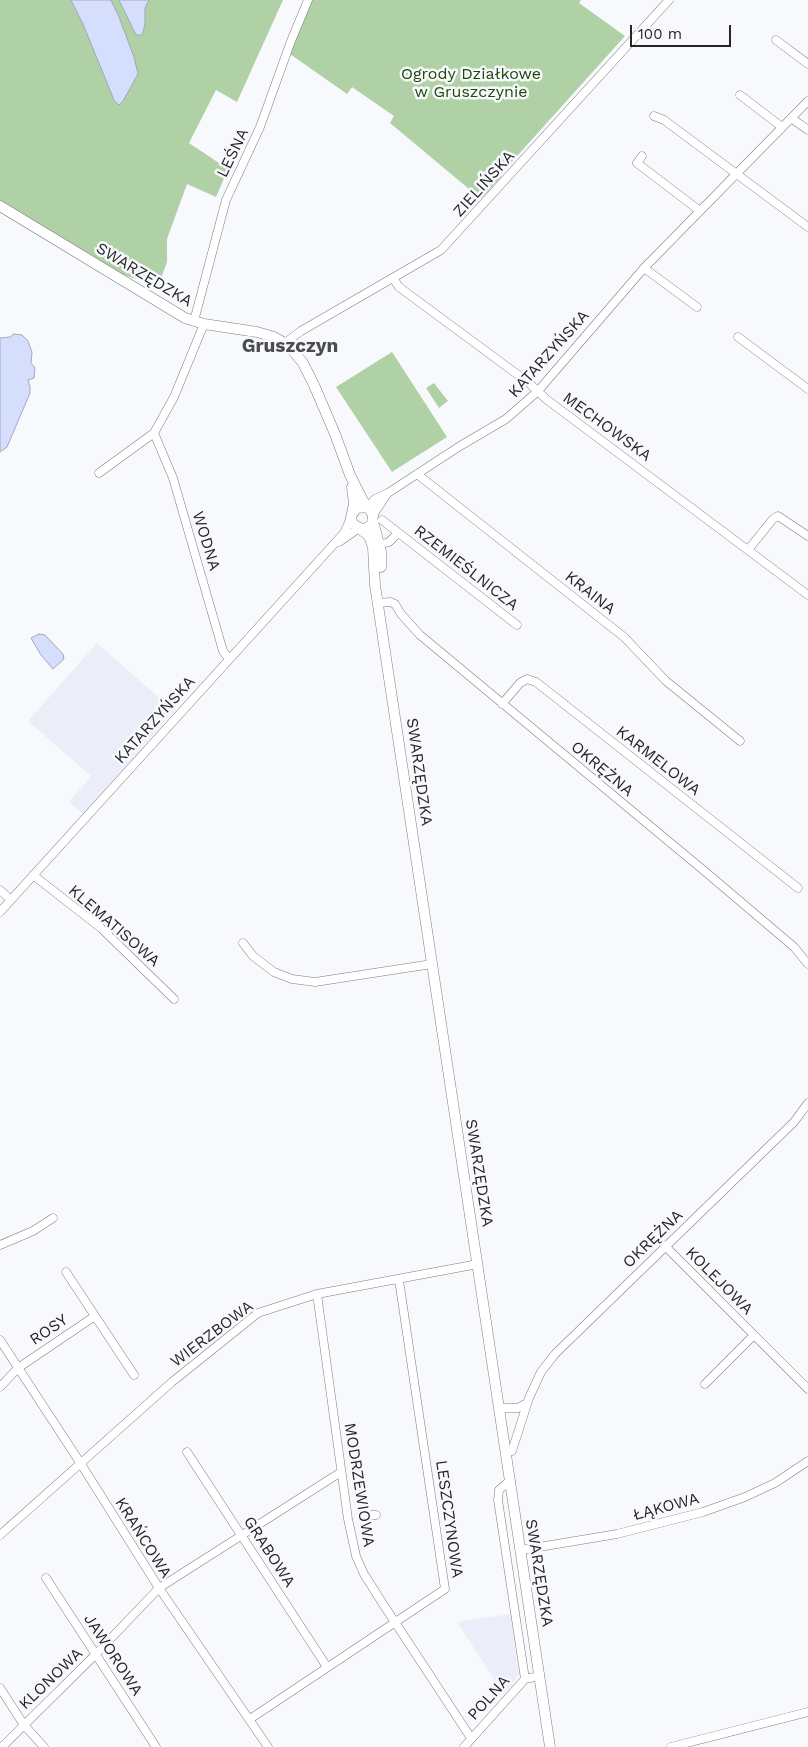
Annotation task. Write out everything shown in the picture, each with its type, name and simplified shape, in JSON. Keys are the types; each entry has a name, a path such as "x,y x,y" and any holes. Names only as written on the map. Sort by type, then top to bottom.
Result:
{"street":[{"name":"LEŚNA","path":"154,433 174,397 199,323 226,200 260,127 308,0"},
{"name":"ZIELIŃSKA","path":"285,343 301,331 433,255 448,244 669,0"},
{"path":"776,40 808,64"},
{"path":"740,95 782,127"},
{"name":"KATARZYŃSKA","path":"374,516 388,493 506,419 538,392 644,268 808,101"},
{"path":"654,116 664,120 808,227"},
{"path":"791,118 808,130"},
{"path":"642,156 637,163 700,211"},
{"name":"SWARZĘDZKA","path":"0,206 172,310 199,323 244,329 274,337 285,343 298,357 310,377 335,434 350,475 363,501 374,516 377,546 375,585 550,1747"},
{"path":"644,268 697,307"},
{"name":"MECHOWSKA","path":"392,278 399,287 529,383 538,392 808,595"},
{"path":"738,337 808,389"},
{"path":"99,473 154,433"},
{"name":"WODNA","path":"154,433 173,478 223,651 229,659"},
{"name":"KRAINA","path":"417,474 617,631 666,682 740,741"},
{"name":"SWARZĘDZKA","path":"350,475 354,504 352,516"},
{"path":"359,528 367,528 374,516 357,508 352,516 354,524 359,528 369,536 377,546"},
{"name":"KATARZYŃSKA","path":"0,912 344,532 352,516"},
{"name":"RZEMIEŚLNICZA","path":"374,516 517,626"},
{"path":"748,550 773,519 778,516 808,536"},
{"name":"KATARZYŃSKA","path":"331,546 359,528"},
{"name":"RZEMIEŚLNICZA","path":"377,546 389,542 398,533"},
{"name":"OKRĘŻNA","path":"378,603 390,602 395,604 401,614 420,635 708,874 794,947 808,964"},
{"name":"KARMELOWA","path":"502,704 520,683 527,679 536,682 798,888"},
{"name":"KLEMATISOWA","path":"33,875 101,928 174,999"},
{"path":"0,890 11,900"},
{"path":"243,943 253,956 274,972 292,979 315,982 432,964"},
{"name":"OKRĘŻNA","path":"506,1452 512,1451 527,1402 542,1372 561,1346 794,1122 807,1105"},
{"path":"0,1245 32,1232 53,1218"},
{"name":"KOLEJOWA","path":"665,1246 808,1389"},
{"name":"WIERZBOWA","path":"0,1535 172,1382 258,1313 317,1294 478,1264"},
{"path":"66,1272 134,1375"},
{"name":"LESZCZYNOWA","path":"250,1719 445,1589 399,1280"},
{"name":"MODRZEWIOWA","path":"317,1294 348,1521 356,1556 364,1574 471,1738"},
{"name":"ROSY","path":"0,1387 18,1368 95,1316"},
{"name":"KOLEJOWA","path":"705,1384 754,1334"},
{"name":"KRAŃCOWA","path":"0,1340 81,1464 158,1588 268,1747"},
{"path":"499,1408 518,1408 527,1402"},
{"name":"GRABOWA","path":"187,1452 327,1667"},
{"name":"ŁĄKOWA","path":"521,1550 609,1536 703,1512 746,1497 775,1483 808,1461"},
{"name":"KLONOWA","path":"2,1747 96,1654 158,1588 341,1472"},
{"path":"511,1483 506,1484 499,1490 498,1500 524,1678"},
{"path":"500,1518 516,1516"},
{"name":"JAWOROWA","path":"46,1578 156,1747"},
{"name":"POLNA","path":"464,1747 524,1678 540,1676"},
{"path":"0,1688 24,1725"},
{"path":"671,1747 808,1712"},
{"name":"KLONOWA","path":"24,1725 44,1747"}],"shaded area":[{"path":"97,643 174,711 83,814 69,802 91,776 28,721"},
{"path":"510,1614 519,1675 504,1694 457,1622"}],"green space":[{"path":"0,0 283,0 237,102 216,90 189,143 228,169 216,197 187,184 167,239 167,262 160,281 144,281 123,275 0,202"},
{"name":"Ogrody Działkowe w Gruszczynie","path":"311,0 581,0 579,3 625,36 500,175 501,177 481,199 390,123 394,116 352,87 347,94 290,54"},
{"path":"392,352 447,437 392,472 336,387"},
{"path":"434,383 448,401 439,408 426,388"}],"water":[{"path":"71,0 111,0 119,17 134,57 138,74 119,105 114,100 83,24"},
{"path":"119,0 149,0 145,8 145,25 142,35 136,35"},
{"path":"14,334 22,335 28,341 32,352 31,363 35,368 34,378 28,380 30,393 7,447 0,452 0,338 10,337"},
{"path":"39,634 45,635 63,654 64,659 53,669 41,655 31,638"}],"district":[{"name":"Gruszczyn","path":"290,346"}]}
